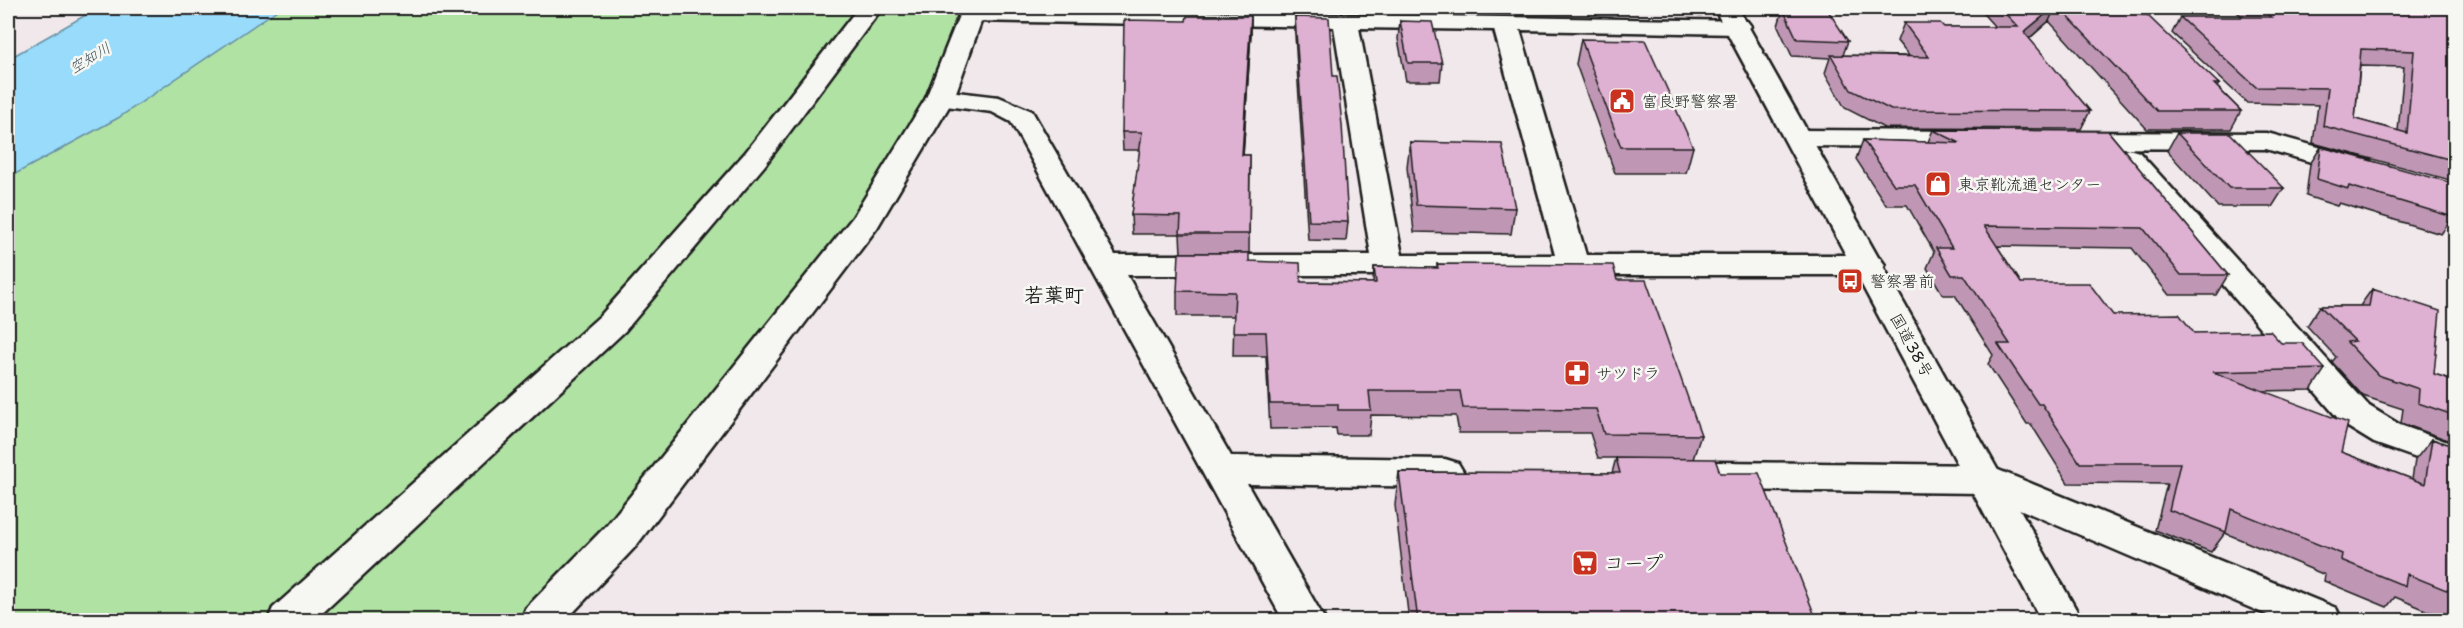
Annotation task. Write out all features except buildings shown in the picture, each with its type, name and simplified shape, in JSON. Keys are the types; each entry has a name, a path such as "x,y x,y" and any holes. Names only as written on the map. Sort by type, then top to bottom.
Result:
{"main road":[{"path":"288,621 613,323 755,159 870,8"},
{"path":"541,621 622,535 866,221 940,98 972,11 1505,23 1732,17"},
{"name":"国道38号","path":"1732,17 2062,621"},
{"path":"1345,21 1388,263"},
{"path":"1505,23 1572,264"},
{"path":"940,98 999,105 1022,117 1304,621"},
{"path":"2241,116 2267,141"},
{"path":"1798,138 1997,140"},
{"path":"2044,140 2267,141 2389,175"},
{"path":"2114,141 2356,415 2387,434 2456,459"},
{"path":"1104,265 1388,263 1869,265"},
{"path":"1219,470 1479,473"},
{"path":"1680,476 1986,479 2321,621"}],"green space":[{"path":"264,8 974,8 940,98 622,535 541,620 8,620 8,169"}],"water":[{"name":"空知川","path":"98,8 280,8 118,118 8,178 8,59"}],"place":[{"name":"富良野警察署","path":"1622,101"},
{"name":"東京靴流通センター","path":"1938,184"},
{"name":"警察署前","path":"1850,281"},
{"name":"サツドラ","path":"1577,373"},
{"name":"コープ","path":"1585,563"}],"district":[{"name":"若葉町","path":"1054,295"}]}
